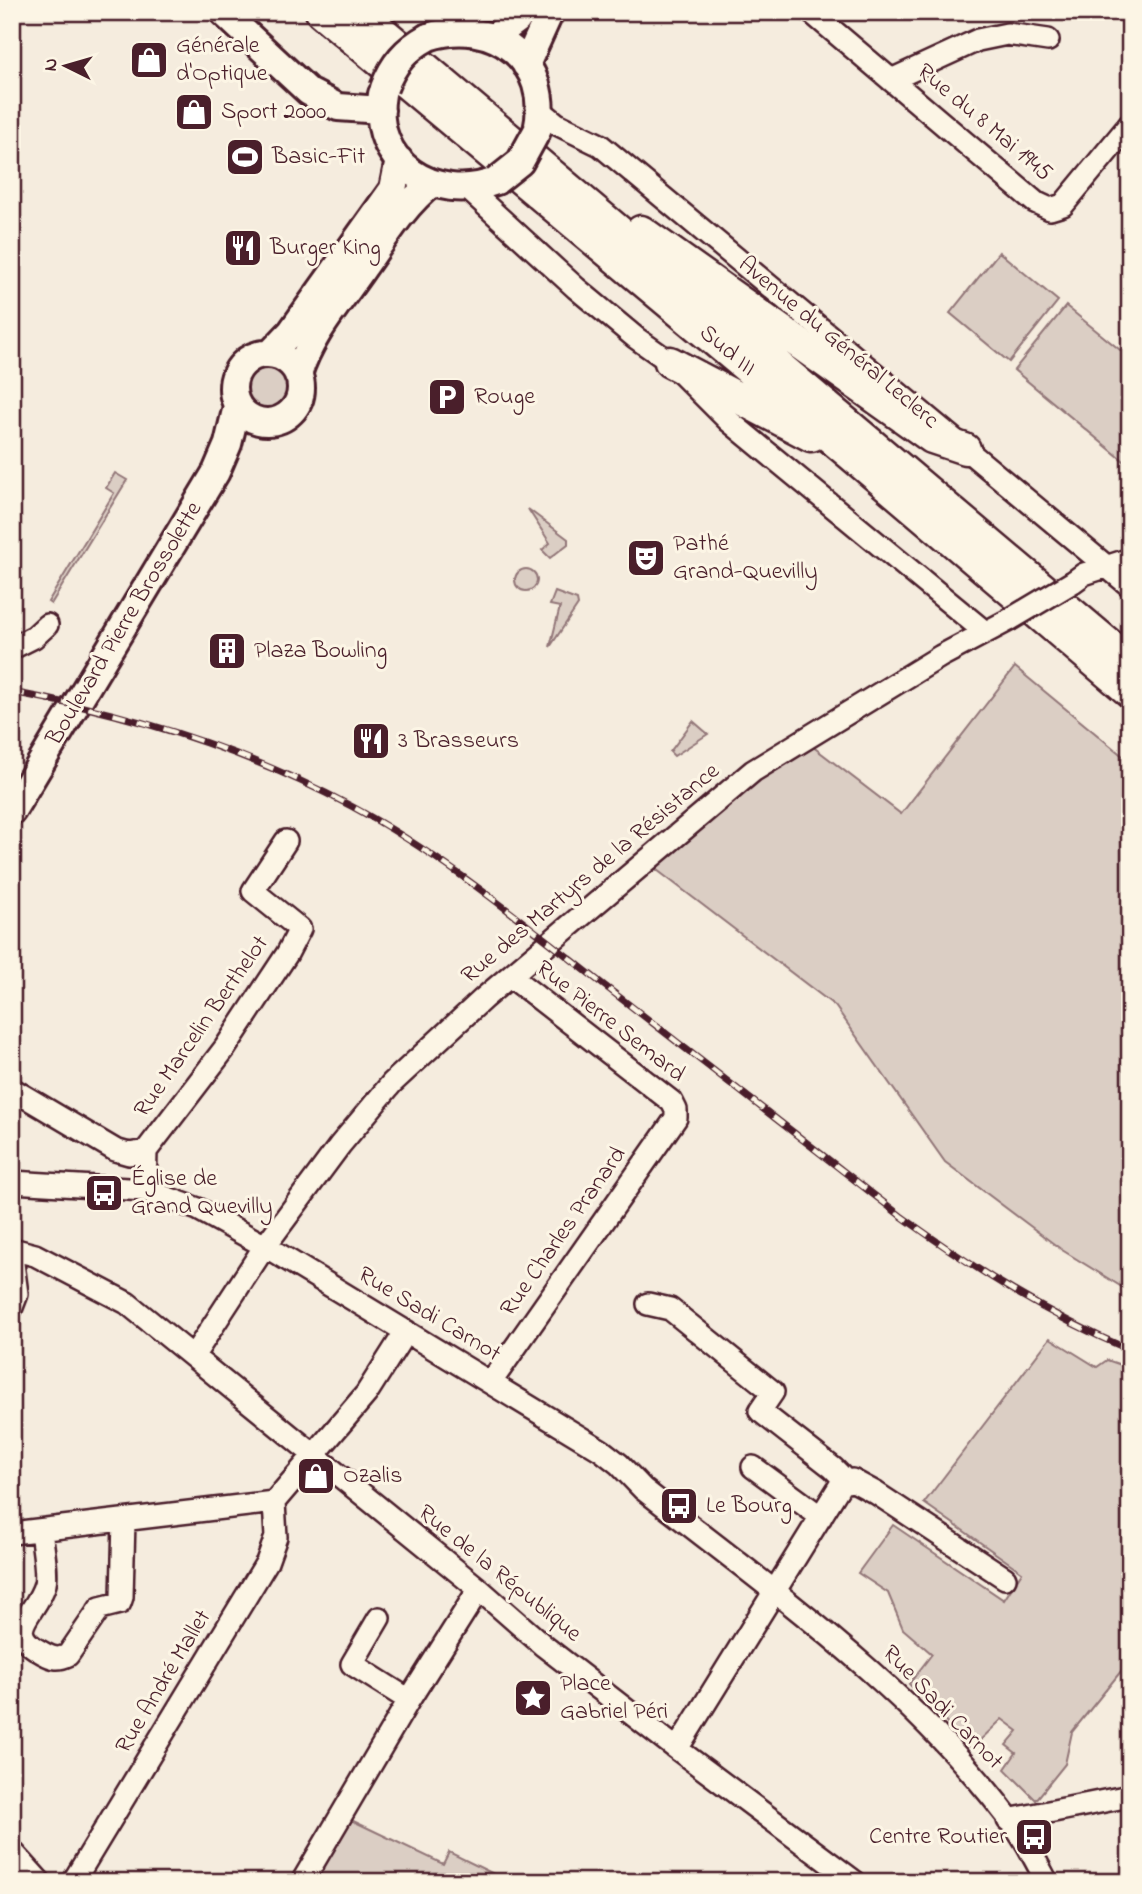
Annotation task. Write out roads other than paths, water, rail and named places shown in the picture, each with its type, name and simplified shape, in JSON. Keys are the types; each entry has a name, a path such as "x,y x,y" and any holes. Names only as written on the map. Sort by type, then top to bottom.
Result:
{"highway":[{"name":"Sud III","path":"321,12 1130,692"},
{"name":"Sud III","path":"359,12 1130,662"},
{"path":"564,187 657,240 932,438 965,449"},
{"path":"670,362 777,420 849,454"}],"main road":[{"path":"223,12 309,92 338,107 382,99"},
{"path":"494,37 517,20 522,12"},
{"path":"526,65 550,12"},
{"path":"433,24 494,37 517,54 536,85 538,121 528,151 520,162 496,181 468,189 431,184 413,174 399,160 386,137 382,99 396,63 433,24"},
{"path":"270,354 291,332 393,188 399,160"},
{"path":"298,375 284,359 270,354 254,356 238,370 233,385 237,405 250,418 268,422 280,419 295,406 300,394 298,375 302,361 321,328 411,201 431,184"},
{"name":"Boulevard Pierre Brossolette","path":"12,811 216,472 228,444 237,405"},
{"name":"Boulevard Pierre Brossolette","path":"216,472 268,422"}],"street":[{"name":"Rue du 8 Mai 1945","path":"811,12 1035,202 1049,209 1063,205 1130,124"},
{"name":"Rue du 8 Mai 1945","path":"891,80 978,40 1007,34 1048,40"},
{"name":"Avenue du Général Leclerc","path":"538,121 557,124 600,145 1130,586"},
{"path":"468,189 576,288 636,338 670,362 729,421 985,632"},
{"name":"Rue des Martyrs de la Résistance","path":"194,1355 265,1246 340,1145 392,1083 510,976 753,771 941,656 1009,620 1084,574 1130,559"},
{"path":"12,648 34,638 47,625"},
{"name":"Rue Marcelin Berthelot","path":"145,1190 146,1151 225,1048 287,954 300,929 253,891 286,841"},
{"name":"Rue Pierre Semard","path":"510,976 672,1102 676,1110"},
{"path":"12,1089 115,1150 129,1154 146,1151"},
{"name":"Rue Charles Pranard","path":"491,1382 676,1118 676,1110"},
{"name":"Rue Sadi Carnot","path":"12,1182 145,1190 198,1209 265,1246 601,1450 620,1464 643,1489 874,1673 970,1771 1009,1819 1048,1882"},
{"name":"Rue de la République","path":"12,1250 35,1255 127,1303 194,1355 313,1457 479,1589 544,1646 855,1882"},
{"path":"12,1256 17,1294 12,1307"},
{"path":"648,1304 670,1309 773,1392 760,1410 847,1482"},
{"path":"12,1533 274,1502 366,1394 406,1331"},
{"path":"753,1467 821,1517"},
{"path":"677,1749 841,1484 852,1480 876,1493 1005,1578"},
{"name":"Rue André Mallet","path":"73,1882 267,1562 276,1536 274,1502"},
{"path":"41,1530 46,1583 20,1629 21,1639 26,1646 53,1658 62,1658 68,1655 100,1608 120,1603 124,1520"},
{"path":"302,1882 409,1699 479,1589"},
{"path":"379,1618 352,1664 409,1699"},
{"path":"1009,1819 1130,1796"},
{"path":"12,1851 40,1882"}],"railway":[{"path":"12,692 100,711 186,736 270,767 384,824 447,865 507,910 901,1216 983,1272 1040,1306 1130,1350"}],"place":[{"name":"Générale d'Optique","path":"149,60"},
{"name":"Sport 2000","path":"194,112"},
{"name":"Basic-Fit","path":"245,157"},
{"name":"Burger King","path":"243,248"},
{"name":"Rouge","path":"447,397"},
{"name":"Pathé Grand-Quevilly","path":"646,558"},
{"name":"Plaza Bowling","path":"227,651"},
{"name":"3 Brasseurs","path":"371,741"},
{"name":"Église de Grand Quevilly","path":"104,1193"},
{"name":"Ozalis","path":"316,1476"},
{"name":"Le Bourg","path":"679,1506"},
{"name":"Place Gabriel Péri","path":"533,1698"},
{"name":"Centre Routier","path":"1034,1837"}]}
